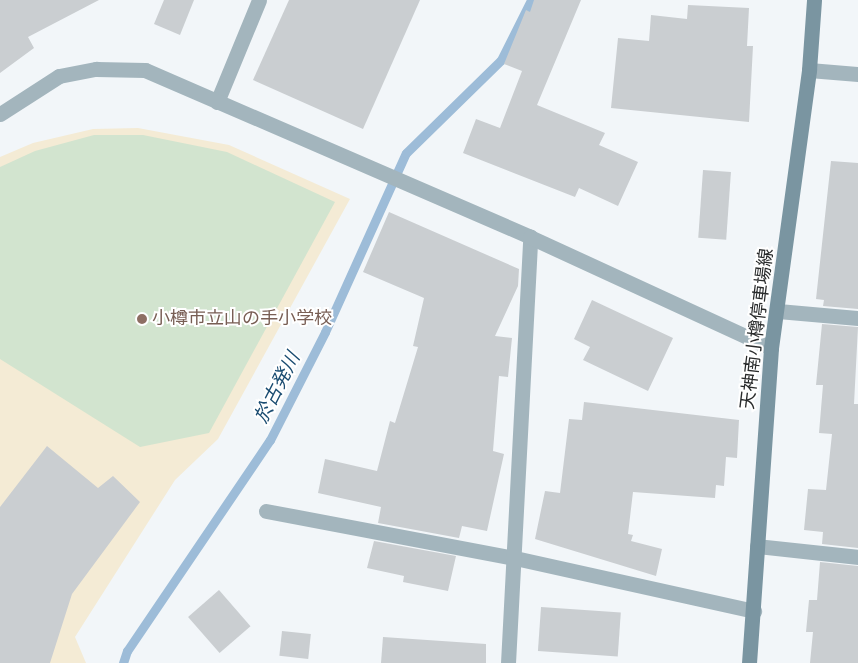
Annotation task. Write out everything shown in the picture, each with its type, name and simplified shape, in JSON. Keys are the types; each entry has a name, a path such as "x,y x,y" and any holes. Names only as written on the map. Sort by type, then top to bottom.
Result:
{"main road":[{"name":"天神南小樽停車場線","path":"749,663 772,348 809,70 814,0"}],"street":[{"path":"217,102 259,0"},
{"path":"0,114 59,76 96,69 145,70 530,238 772,348"},
{"path":"809,70 858,74"},
{"path":"508,663 515,558 530,238"},
{"path":"778,311 858,318"},
{"path":"266,511 515,558 754,611"},
{"path":"757,546 858,557"}],"shaded area":[{"name":"小樽市立山の手小学校","path":"138,128 229,145 350,199 218,439 175,480 75,637 86,663 0,663 0,157 33,143 93,129"}],"green space":[{"name":"小樽市立山の手小学校","path":"94,135 143,135 227,152 335,202 209,433 140,447 0,359 0,167 35,151"}],"building":[{"path":"0,0 99,0 28,37 34,48 0,73"},
{"path":"164,0 194,0 180,35 154,24"},
{"path":"289,0 420,0 363,129 253,80"},
{"path":"534,0 581,0 537,105 605,133 599,145 638,162 618,206 579,188 575,197 463,153 476,119 500,128 522,71 504,64 526,10 530,12"},
{"path":"688,5 749,8 747,46 753,46 749,122 611,108 618,38 649,41 651,15 687,19"},
{"path":"831,161 858,163 858,309 823,306 824,300 816,299"},
{"path":"703,170 731,172 726,240 698,238"},
{"path":"389,212 519,269 518,286 495,336 512,338 508,377 499,376 493,451 504,454 487,531 462,526 459,538 378,523 381,507 318,493 325,459 377,471 390,421 395,423 418,347 413,346 424,298 363,272"},
{"path":"592,300 673,338 648,391 583,360 590,347 574,339"},
{"path":"822,324 858,327 854,404 858,404 858,548 822,544 823,532 804,530 808,489 826,490 832,434 819,433 823,385 816,385"},
{"path":"584,402 739,420 737,458 726,457 724,486 716,485 715,498 633,492 628,534 633,535 631,541 662,549 656,576 535,539 545,491 560,493 569,419 582,420"},
{"path":"47,446 98,488 113,476 140,502 72,594 50,663 0,663 0,507"},
{"path":"374,541 456,556 448,591 403,582 404,576 367,568"},
{"path":"820,562 858,566 858,663 810,663 813,632 806,632 809,600 817,600"},
{"path":"219,590 250,626 220,653 188,617"},
{"path":"541,607 621,613 618,656 538,651"},
{"path":"282,631 311,634 308,659 279,656"},
{"path":"383,637 486,644 486,663 381,663"}],"waterway":[{"name":"於古発川","path":"123,663 127,651 270,440 325,332 406,153 501,60 531,0"}],"place":[{"name":"小樽市立山の手小学校","path":"142,319"}]}
